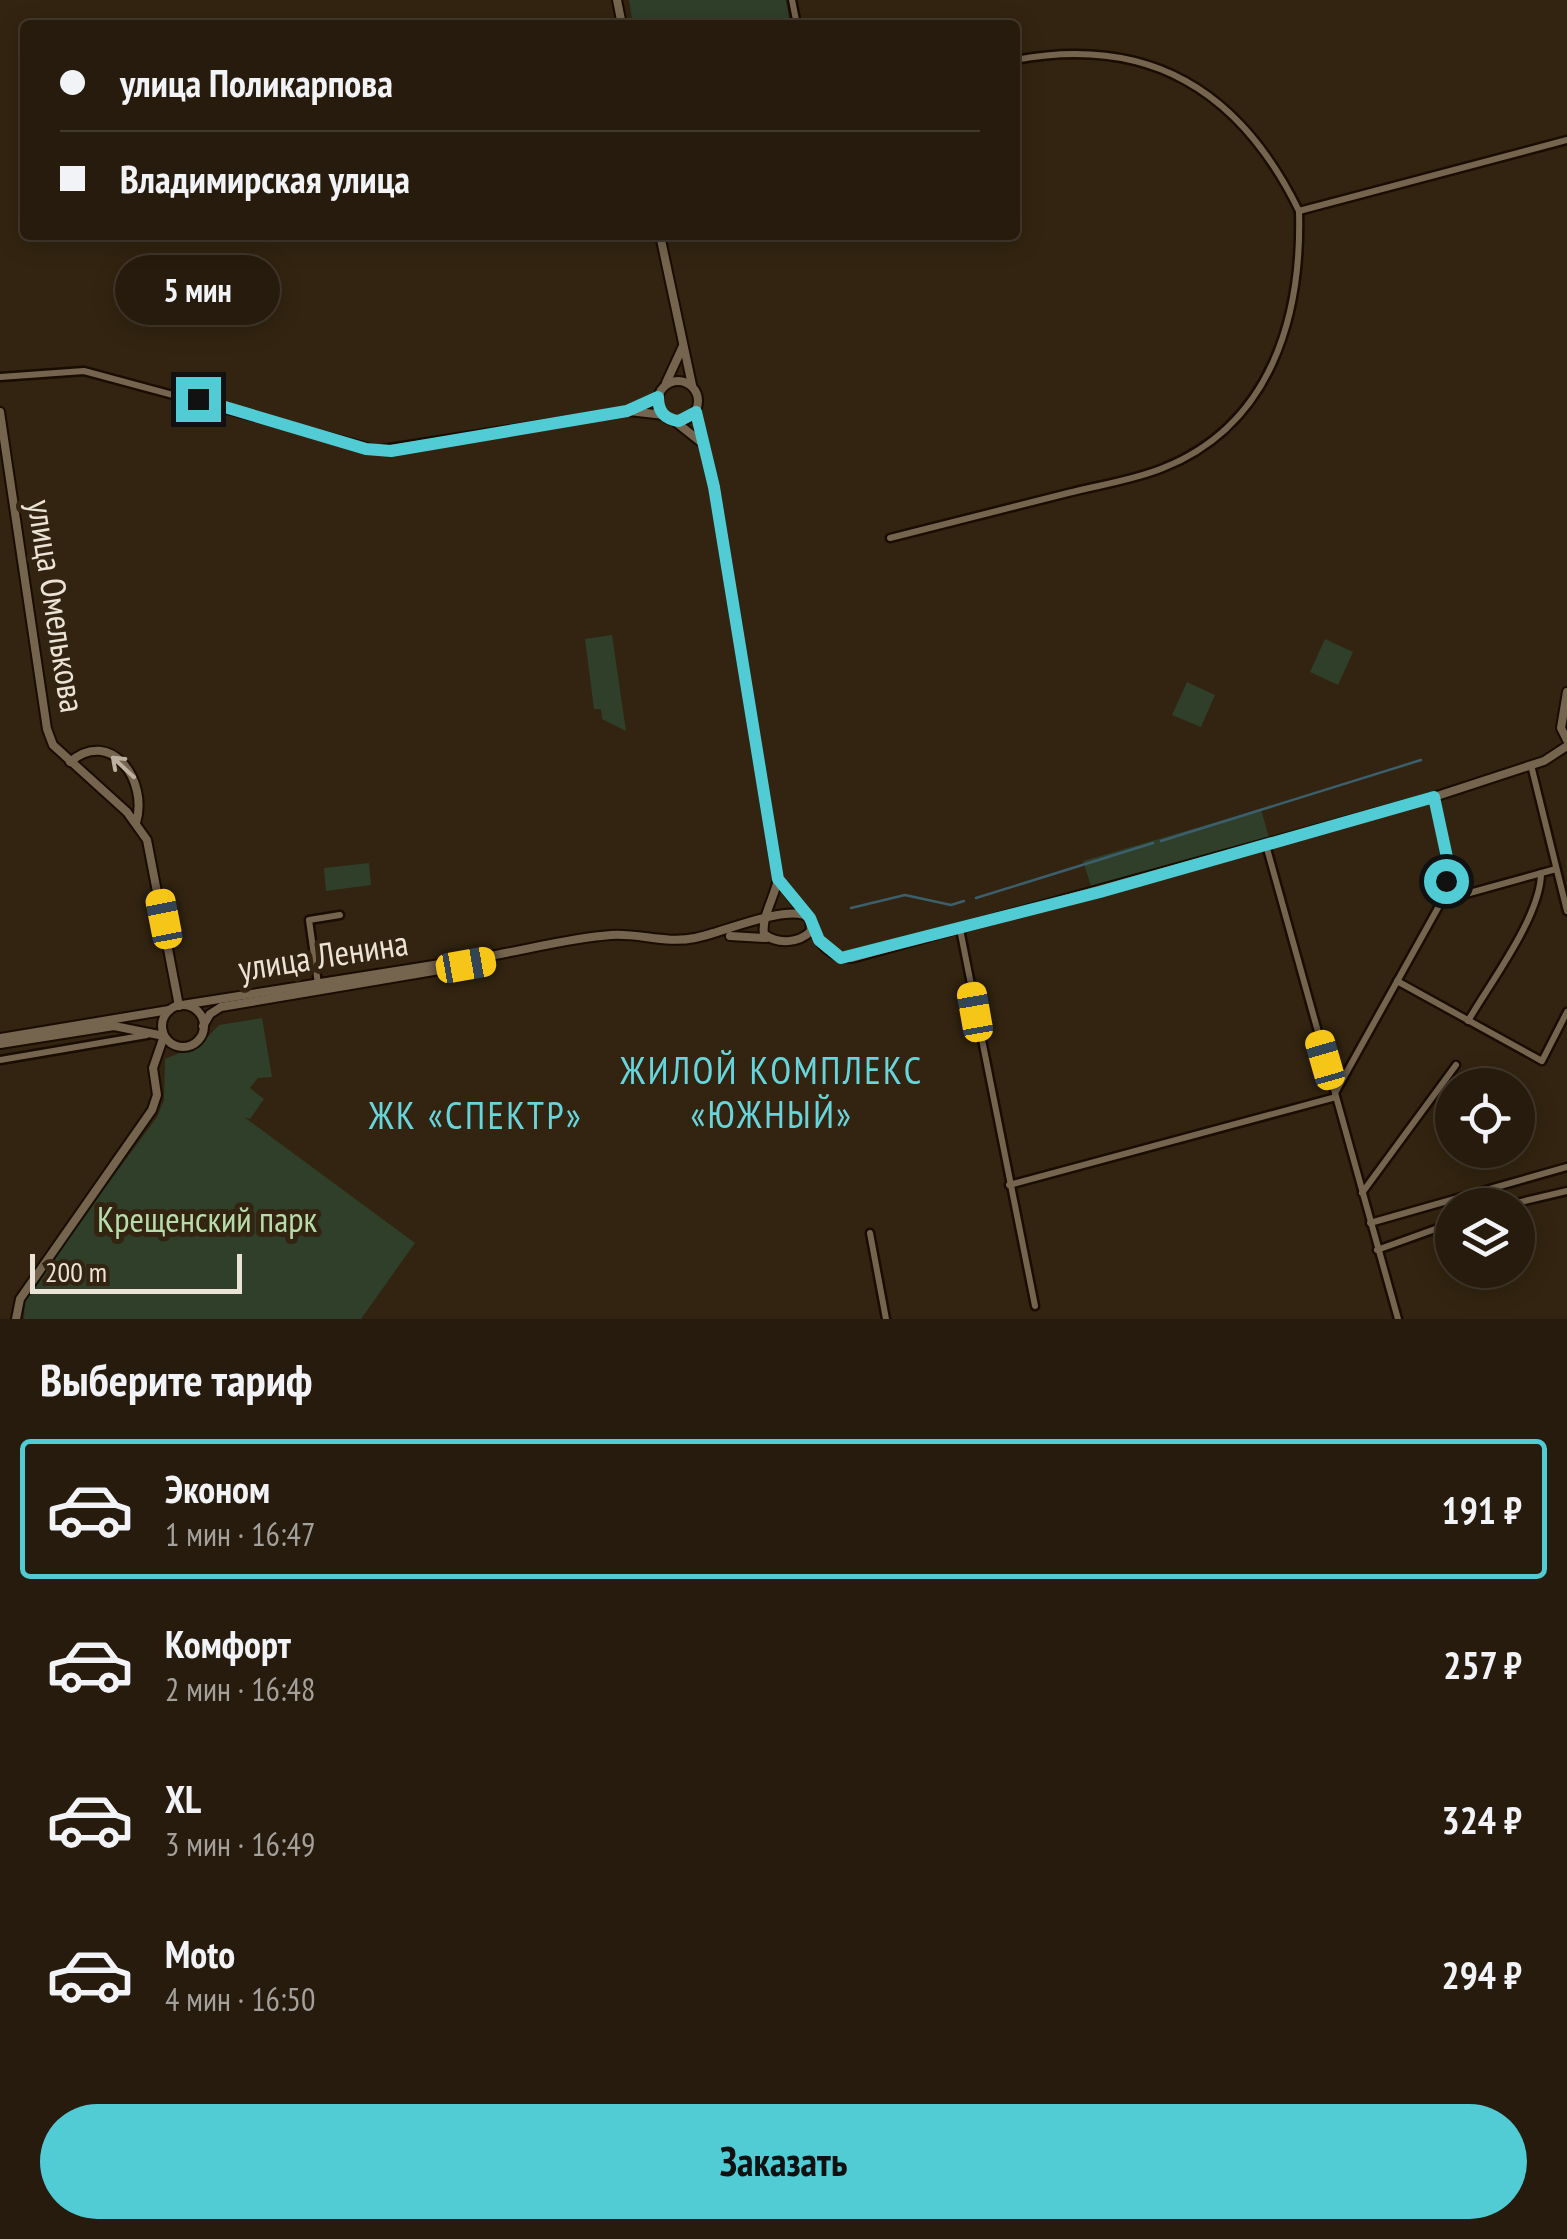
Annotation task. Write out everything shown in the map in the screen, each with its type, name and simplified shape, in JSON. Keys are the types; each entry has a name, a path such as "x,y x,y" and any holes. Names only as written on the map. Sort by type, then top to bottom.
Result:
{"street":[{"path":"890,538 1164,468 1235,422 1262,390 1284,339 1296,294 1300,211 1257,141 1206,92 1133,59 1072,52 1020,59"},
{"path":"1300,211 1567,140"},
{"path":"661,240 692,385 699,398 696,412 778,879 762,926 770,938"},
{"path":"629,411 658,397 684,346"},
{"path":"0,376 84,371 376,450 629,411 673,420 704,445"},
{"path":"665,384 674,380 692,385"},
{"path":"658,397 664,416"},
{"name":"улица Омелькова","path":"0,412 47,729 52,745 136,823 153,858 181,1006"},
{"path":"673,420 688,418 696,412"},
{"path":"778,879 813,924 819,940 841,958 1266,844 1531,765 1567,744 1561,728 1567,692"},
{"path":"70,762 83,753 98,751 127,767 140,791 136,823"},
{"path":"1531,765 1567,911"},
{"path":"1009,1184 1335,1096 1442,894 1448,862 1434,797"},
{"path":"1266,844 1398,1319"},
{"path":"1442,894 1455,896 1556,870"},
{"path":"1468,1020 1513,946 1541,888 1541,873"},
{"name":"улица Ленина","path":"181,1006 610,935 684,940 731,931 766,917 804,913"},
{"path":"318,984 310,920 340,915"},
{"path":"800,939 813,924"},
{"path":"960,929 1034,1306"},
{"name":"улица Ленина","path":"204,1026 210,1014 221,1006 611,938 676,944 742,934 819,940"},
{"path":"1397,981 1542,1062 1567,1012"},
{"path":"0,1041 181,1006 195,1009 204,1026 199,1039 188,1046 174,1045 164,1036 113,1022"},
{"path":"16,1319 20,1298 152,1110 156,1095 153,1068 164,1036 162,1022 170,1010"},
{"path":"0,1060 152,1034"},
{"path":"1362,1193 1456,1065"},
{"path":"1370,1222 1567,1166"},
{"path":"1535,1199 1567,1191"},
{"path":"1377,1250 1435,1229"},
{"path":"870,1233 886,1319"}],"green space":[{"path":"629,0 786,0 789,20 632,20"},
{"path":"612,635 626,731 602,719 601,709 594,709 585,639"},
{"path":"1325,639 1353,652 1338,685 1310,672"},
{"path":"1187,682 1215,695 1201,727 1172,715"},
{"path":"1261,809 1269,838 1091,886 1083,861"},
{"path":"369,863 371,885 326,891 324,868"},
{"name":"Крещенский парк","path":"262,1018 272,1077 258,1078 250,1088 264,1099 250,1119 244,1117 415,1243 361,1319 24,1319 25,1296 157,1117 164,1100 165,1059 201,1044 219,1025"}],"waterway":[{"path":"1161,841 1421,760"},
{"path":"976,898 1153,843"},
{"path":"851,908 905,895 951,905 964,901"}],"district":[{"name":"ЖИЛОЙ КОМПЛЕКС «ЮЖНЫЙ»","path":"772,1091"},
{"name":"ЖК «СПЕКТР»","path":"476,1114"}],"route":[{"path":"198,399 366,449 391,451 627,411 658,397 660,411 668,419 679,421 696,412 714,487 778,879 810,918 819,940 841,958 1100,892 1434,797 1448,862 1446,881"}]}
